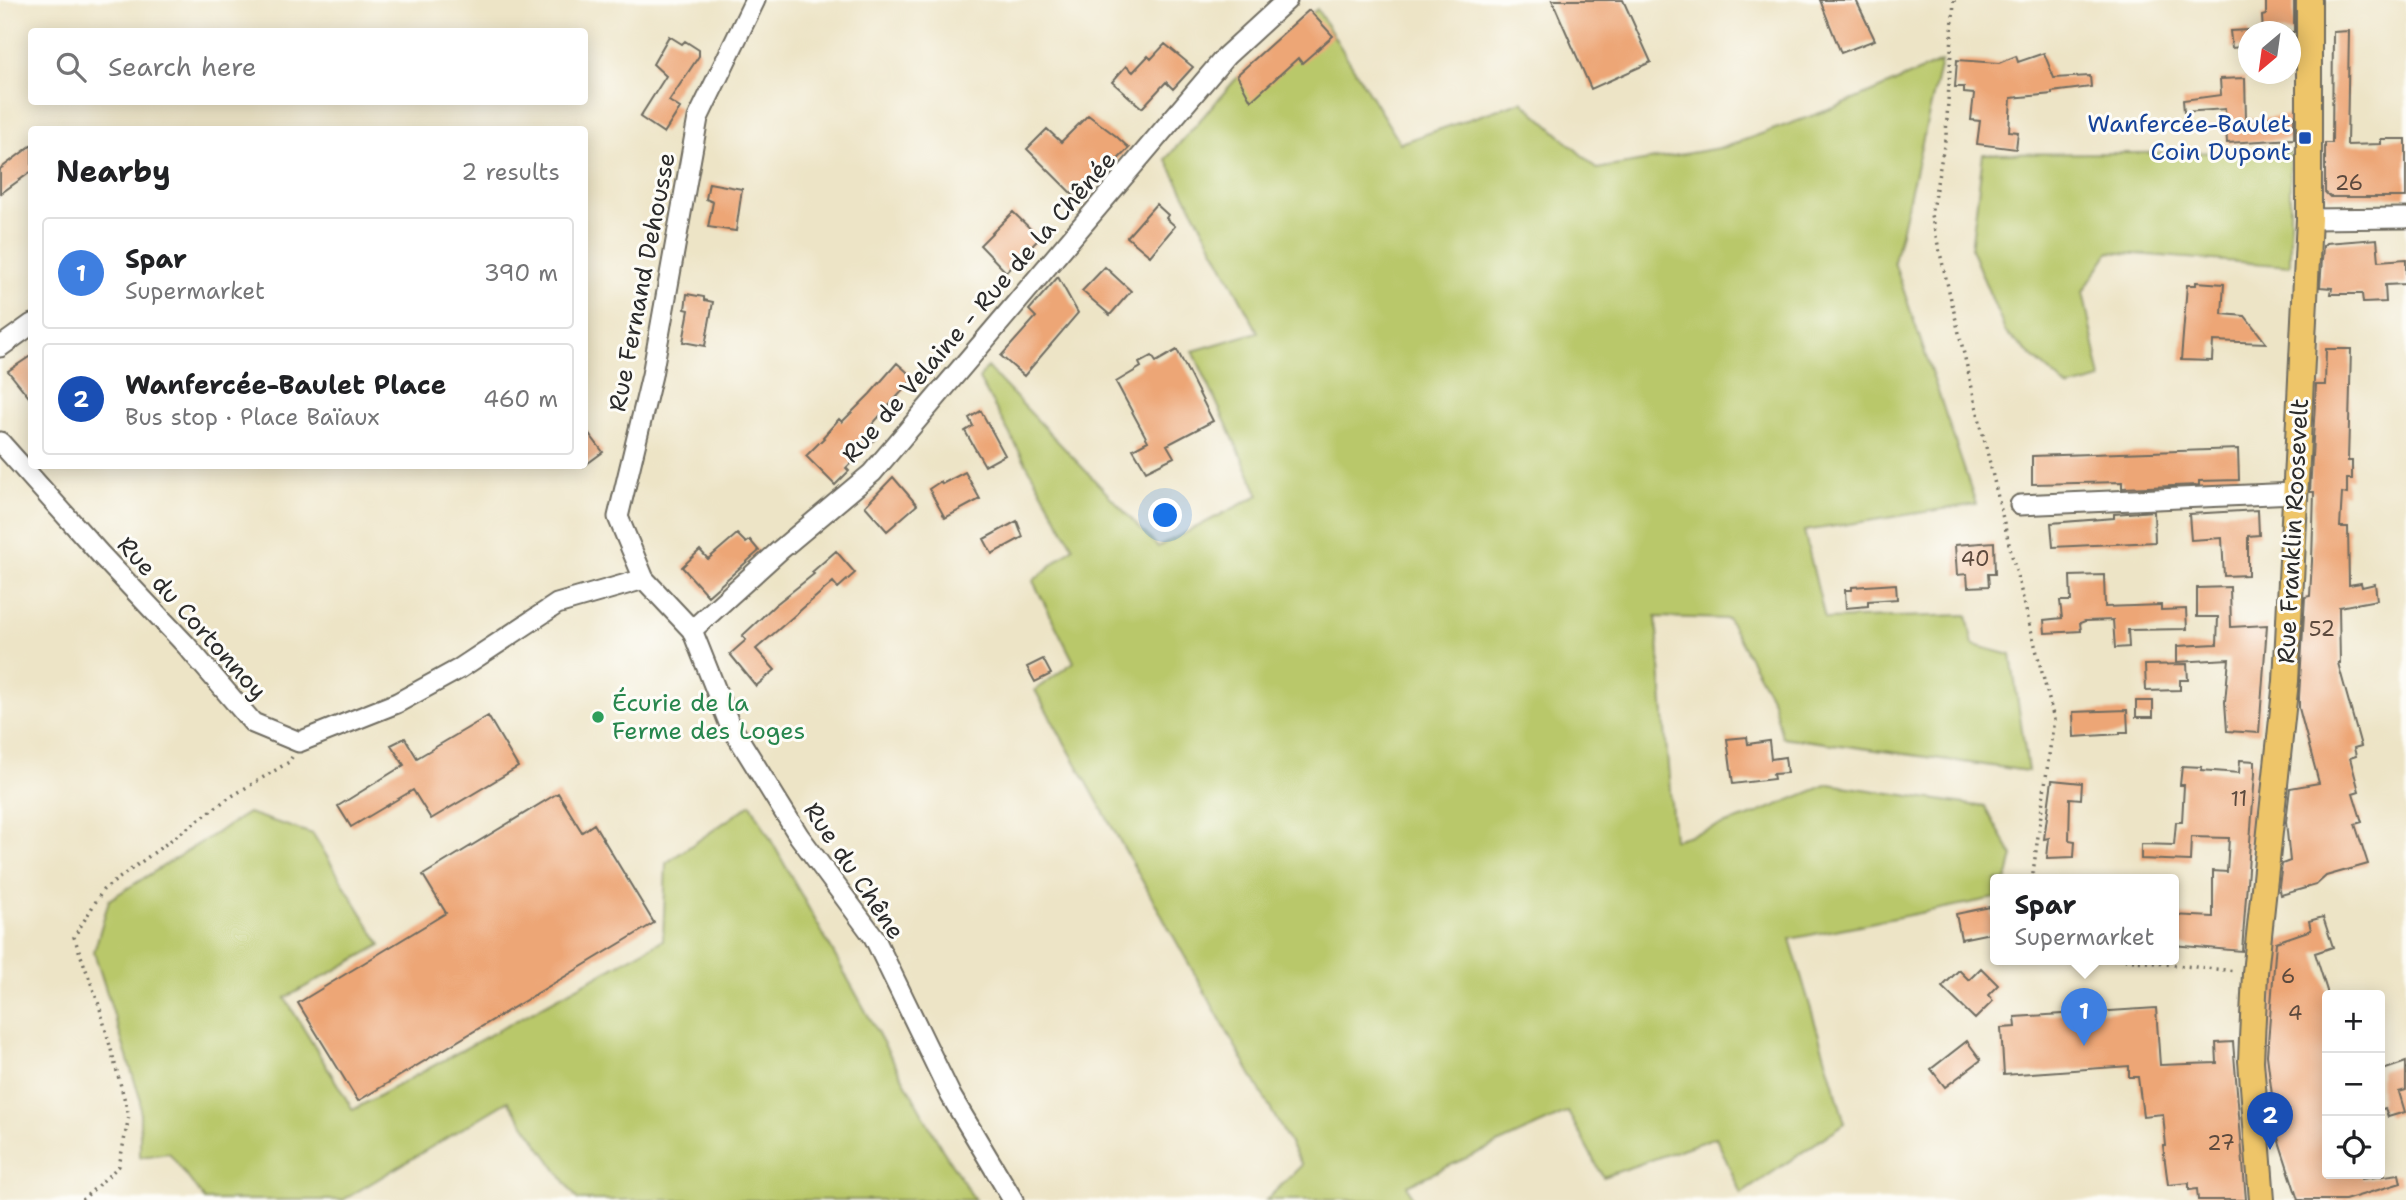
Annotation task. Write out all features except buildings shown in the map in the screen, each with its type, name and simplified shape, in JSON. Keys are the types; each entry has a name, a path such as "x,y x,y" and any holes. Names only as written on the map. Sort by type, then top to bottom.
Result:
{"main road":[{"name":"Rue Franklin Roosevelt","path":"2262,1200 2251,1061 2255,973 2286,681 2309,219 2309,0"}],"street":[{"name":"Rue Fernand Dehousse","path":"644,579 618,517 652,375 698,118 755,0"},
{"name":"Rue de Velaine - Rue de la Chênée","path":"692,630 872,472 1226,56 1287,0"},
{"path":"2309,219 2406,218"},
{"path":"0,347 28,327"},
{"name":"Rue du Cortonnoy","path":"0,442 186,645 253,723 299,742"},
{"path":"2020,505 2295,493"},
{"name":"Rue du Chêne","path":"644,579 692,630 729,723 799,836 874,937 951,1096 1013,1200"},
{"path":"299,742 407,697 459,669 557,604 644,579"}],"path":[{"path":"1954,0 1946,135 1931,215 2010,548 2054,719 2033,874"},
{"path":"82,1200 119,1166 129,1116 99,1005 74,937 103,890 227,799 289,762 299,742"},
{"path":"2175,965 2255,973"}],"green space":[{"path":"1317,9 1400,143 1522,101 1597,169 1725,147 1842,105 1941,62 1894,262 1976,504 1804,531 1825,619 1967,615 1973,645 2011,655 2028,771 1782,737 1773,701 1728,619 1656,617 1674,840 1748,817 1829,784 1985,807 2013,856 2008,874 1990,874 1990,899 1790,939 1845,1123 1741,1194 1716,1137 1603,1177 1568,1112 1407,1185 1413,1200 1266,1200 1302,1165 1035,690 1074,662 1033,581 1073,547 979,379 987,367 1158,547 1259,495 1193,351 1258,332 1166,159 1242,72"},
{"path":"2290,152 2290,266 2109,252 2083,292 2101,379 2068,388 2006,333 1971,249 1983,154"},
{"path":"751,804 942,1149 975,1200 578,1200 508,1101 343,1200 205,1200 169,1153 140,1157 140,1098 94,952 109,900 248,813 313,834 381,945 285,998 353,1110 663,940 666,863"}],"place":[{"name":"Wanfercée-Baulet Coin Dupont","path":"2305,138"},
{"name":"Écurie de la Ferme des Loges","path":"598,717"},
{"name":"Spar","path":"2084,1046"},
{"name":"Wanfercée-Baulet Place","path":"2270,1150"}]}
